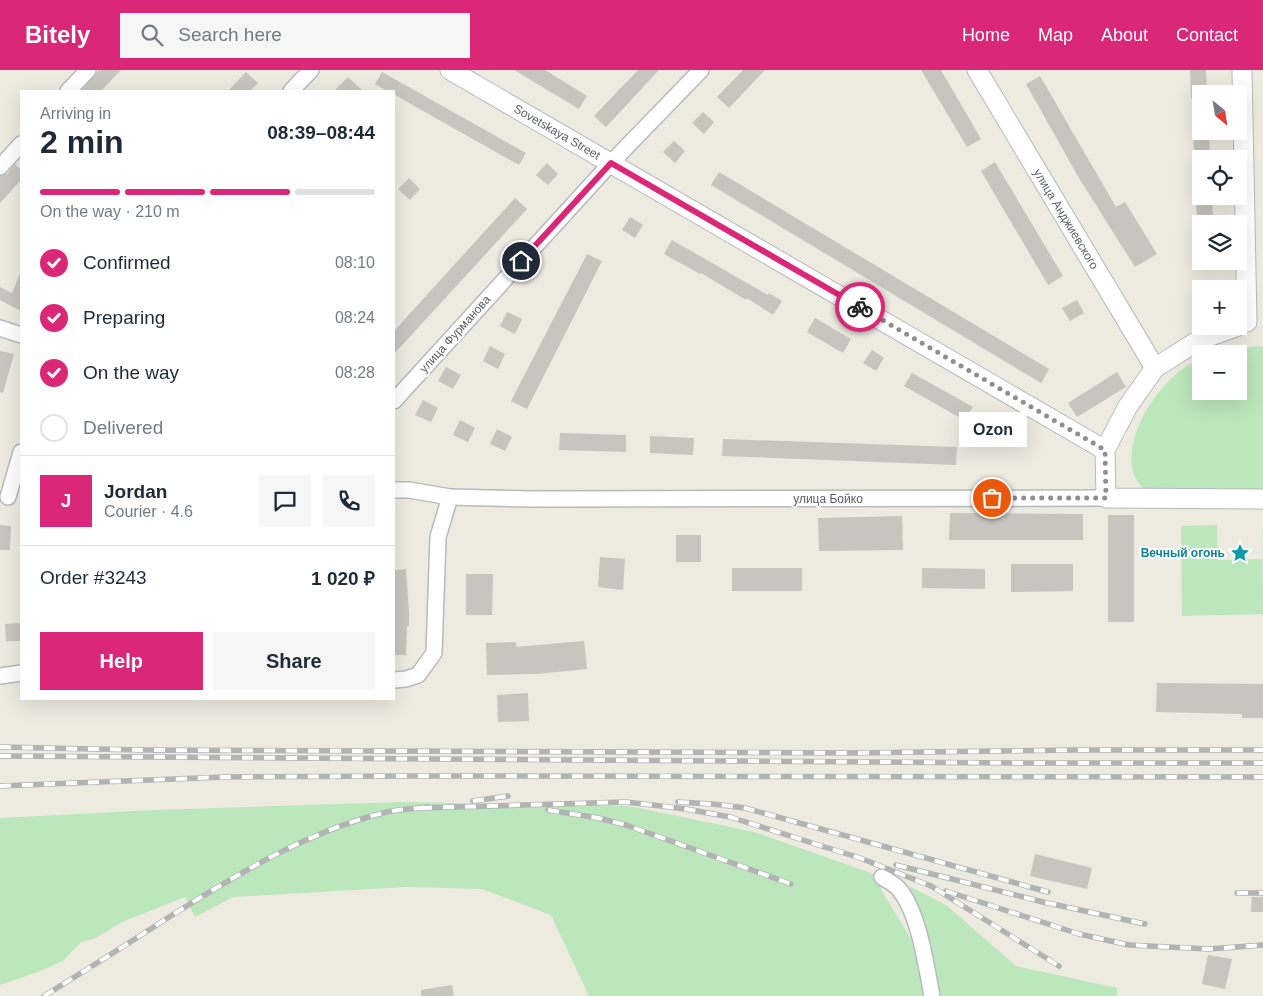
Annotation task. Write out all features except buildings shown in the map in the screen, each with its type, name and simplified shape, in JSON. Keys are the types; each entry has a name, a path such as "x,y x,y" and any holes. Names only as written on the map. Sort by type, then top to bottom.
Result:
{"street":[{"path":"69,90 88,70"},
{"path":"292,90 311,70"},
{"name":"Sovetskaya Street","path":"450,70 1105,450"},
{"name":"улица Фурманова","path":"395,400 611,163 701,70"},
{"name":"улица Анджиевского","path":"977,70 1155,368"},
{"path":"1242,70 1246,280"},
{"path":"0,168 20,145"},
{"path":"0,328 20,335"},
{"path":"1106,498 1105,450 1128,406 1155,368 1199,340 1215,335"},
{"path":"10,497 20,456"},
{"path":"395,482 409,490"},
{"name":"улица Бойко","path":"395,490 409,490 450,497 532,499 1106,498 1263,500"},
{"path":"395,680 418,675 434,652 438,537 450,497"},
{"path":"0,676 20,673"},
{"path":"882,877 898,887 907,902 914,920 932,996"}],"green space":[{"path":"1247,347 1263,347 1263,492 1145,491 1134,474 1132,454 1138,427 1152,401 1171,379 1192,363 1192,400 1247,400"},
{"path":"1262,523 1263,614 1182,616 1181,526 1217,525 1218,560 1262,559"},
{"path":"402,802 629,806 754,832 874,874 911,939 927,996 589,996 551,915 482,889 406,887 233,897 195,917 185,897 122,922 94,939 81,942 64,960 43,970 0,985 0,818 155,810"},
{"path":"909,886 946,905 1016,966 1117,988 1117,996 936,996"}],"railway":[{"path":"0,747 142,750 853,753 1263,750"},
{"path":"0,756 1263,763"},
{"path":"0,786 224,777 1263,777"},
{"path":"473,801 508,796"},
{"path":"421,808 626,802 686,809 730,817 860,858 931,886 1059,966"},
{"path":"678,802 745,808 1048,892"},
{"path":"44,996 194,901 272,856 326,831 354,821 389,812 428,807"},
{"path":"548,810 598,818 626,825 791,884"},
{"path":"896,865 1043,902 1145,924"},
{"path":"946,891 1079,934 1129,945 1209,949 1263,945"},
{"path":"1237,893 1263,893"}],"way so far":[{"path":"860,307 1105,450 1106,498 992,498"}],"place":[{"name":"Ozon","path":"992,498"},
{"name":"Вечный огонь","path":"1240,553"}],"route":[{"path":"521,261 611,163 860,307"}]}
